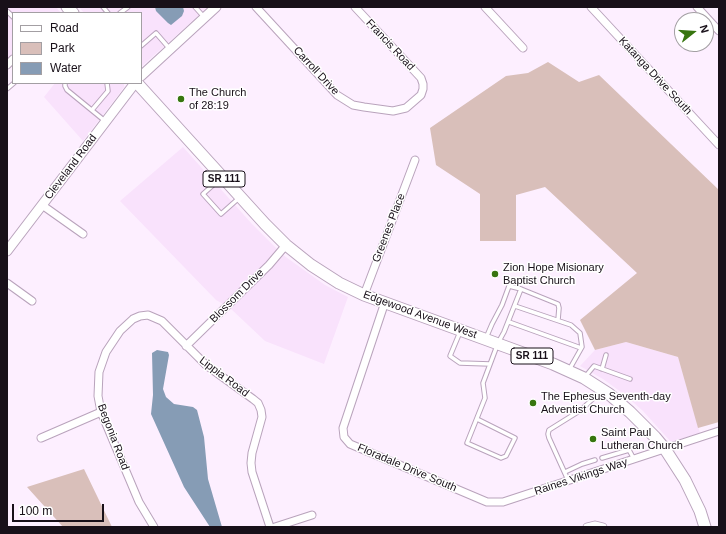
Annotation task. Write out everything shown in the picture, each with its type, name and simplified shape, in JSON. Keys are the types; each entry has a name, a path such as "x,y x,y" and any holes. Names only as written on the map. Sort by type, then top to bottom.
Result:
{"main road":[{"name":"Edgewood Avenue West","path":"137,84 265,224 286,245 311,266 339,283 364,295 498,343 584,378 602,390 630,412 655,437 685,480 700,512 705,527"}],"street":[{"path":"142,75 216,7"},
{"name":"Carroll Drive","path":"256,7 337,95 353,105 364,108 393,111 400,110 411,104 421,95 423,84"},
{"name":"Francis Road","path":"355,7 417,73 423,84"},
{"path":"485,7 523,48"},
{"name":"Katanga Drive South","path":"591,7 719,145"},
{"path":"697,7 719,31"},
{"name":"Cleveland Road","path":"7,251 105,120 135,84"},
{"name":"Greenes Place","path":"364,295 415,160"},
{"path":"42,205 82,234"},
{"name":"Blossom Drive","path":"186,346 269,265 286,245"},
{"path":"7,283 32,301"},
{"name":"Floradale Drive South","path":"385,302 343,428 343,433 347,441 350,444 487,502"},
{"name":"Lippia Road","path":"148,315 162,321 206,365 258,403 262,417 252,453 251,463 252,472 270,527"},
{"name":"Begonia Road","path":"148,315 140,316 129,323 120,331 106,352 99,372 98,396 101,412 139,502 154,527"},
{"path":"41,438 101,412"},
{"name":"Raines Vikings Way","path":"487,502 503,502 719,431"},
{"path":"275,527 312,515"},
{"path":"586,527 595,525 603,527"}],"lane":[{"path":"195,7 204,18"},
{"path":"142,45 156,34 170,49"},
{"path":"65,84 67,90 105,120"},
{"path":"92,110 108,91 107,84"},
{"path":"222,177 203,194 221,214 240,197"},
{"path":"486,339 509,286 521,289 558,304 558,320"},
{"path":"476,419 515,438 506,456 501,458 467,443 476,419 485,398 483,383 498,343 509,322 521,289"},
{"path":"515,306 571,325 580,333 582,340 581,348 568,371"},
{"path":"509,322 581,348"},
{"path":"461,330 450,356 460,363 490,364"},
{"path":"602,369 606,355"},
{"path":"584,378 594,366 630,379"},
{"path":"568,481 549,438 549,430 581,410 602,390"},
{"path":"602,458 629,450 634,460"},
{"path":"565,472 595,460"}],"shaded area":[{"path":"7,7 56,7 60,12 12,12 12,65 7,69"},
{"path":"79,7 208,7 142,66 142,12 83,12"},
{"path":"54,84 124,84 124,87 83,141 44,97"},
{"path":"183,147 252,224 283,255 325,285 348,297 324,364 265,341 230,308 216,300 120,201"},
{"path":"626,342 678,357 700,433 671,442 643,411 625,395 603,379 580,366 595,350"}],"green space":[{"path":"548,62 579,82 599,75 719,190 719,422 698,428 678,357 626,342 595,350 580,320 637,273 545,187 516,195 516,241 480,241 480,194 436,165 430,128 506,76 528,73"},
{"path":"84,469 112,527 63,527 27,487"}],"water":[{"path":"155,7 183,7 184,11 182,16 171,25 156,11"},
{"path":"157,350 168,352 169,355 163,389 166,397 174,404 193,407 197,410 204,437 208,479 222,527 210,527 184,487 151,414 153,395 152,353"}],"place":[{"name":"The Church of 28:19","path":"181,99"},
{"name":"Zion Hope Misionary Baptist Church","path":"495,274"},
{"name":"The Ephesus Seventh-day Adventist Church","path":"533,403"},
{"name":"Saint Paul Lutheran Church","path":"593,439"}]}
